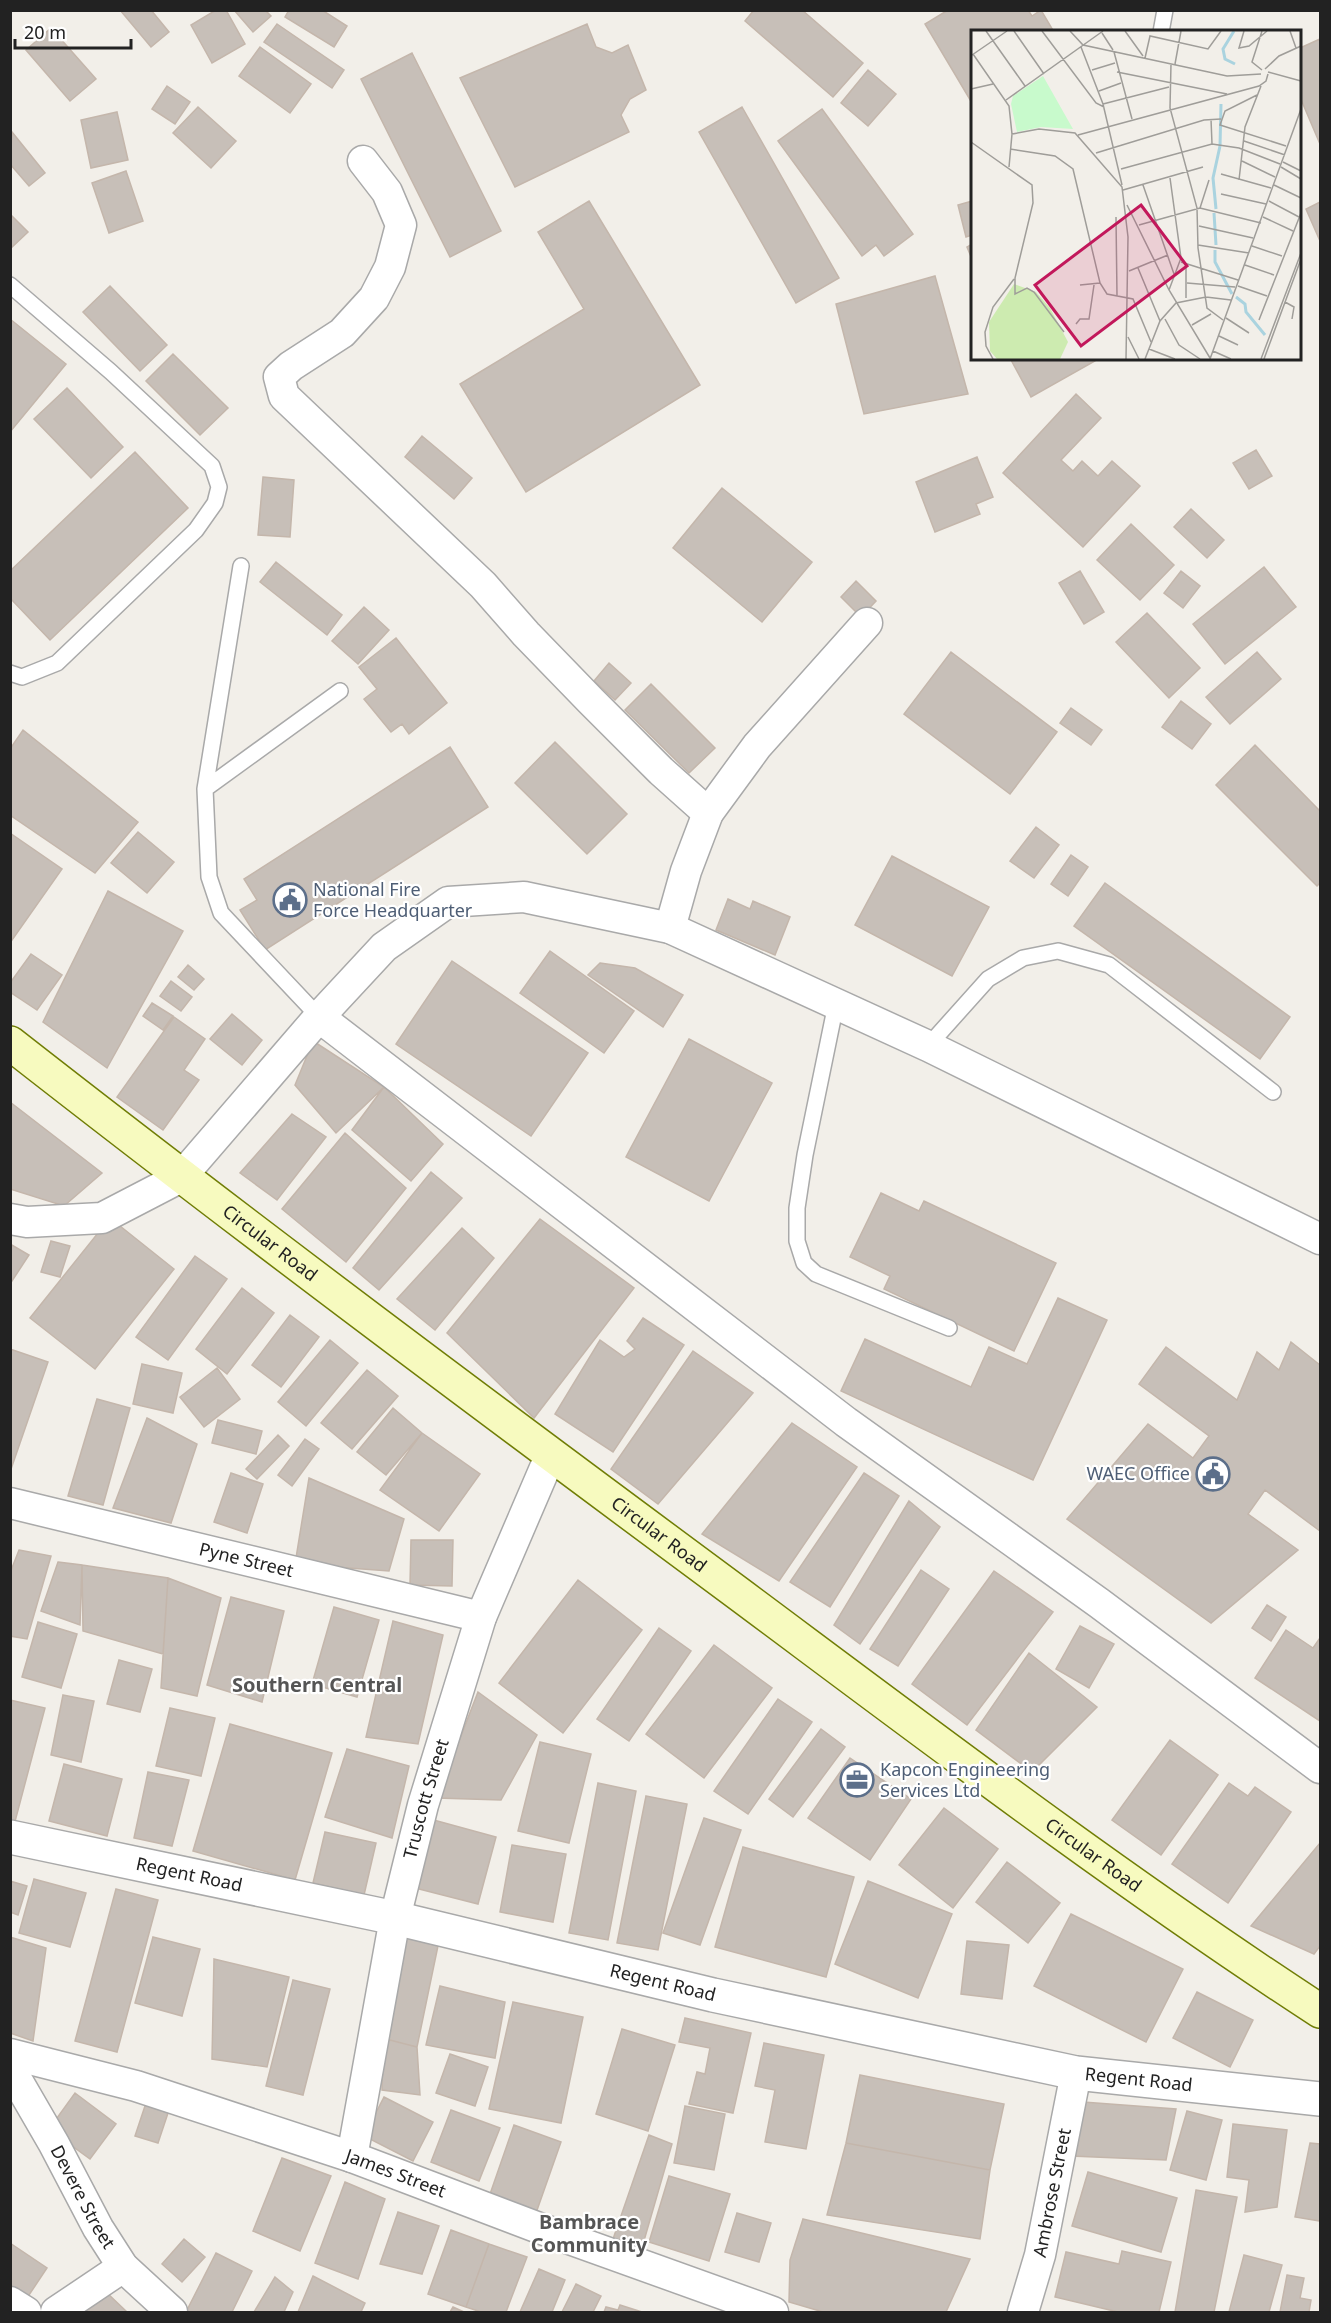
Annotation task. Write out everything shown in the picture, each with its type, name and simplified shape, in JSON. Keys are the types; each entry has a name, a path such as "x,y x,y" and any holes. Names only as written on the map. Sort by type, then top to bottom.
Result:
{"main road":[{"name":"Circular Road","path":"10,1043 182,1177 550,1454 1024,1805 1320,2011"}],"street":[{"path":"363,161 387,192 401,225 390,267 374,298 342,333 291,366 279,377 284,396 483,585 526,634 591,701 661,771 708,813"},
{"path":"670,928 686,871 708,813 757,746 867,623"},
{"path":"10,1219 27,1222 102,1218 182,1177 319,1017 384,947 448,902 524,897 670,928 928,1046 1320,1239"},
{"path":"319,1017 846,1422 1099,1603 1320,1768"},
{"name":"Truscott Street","path":"352,2157 395,1918 423,1805 482,1617 550,1454"},
{"name":"Pyne Street","path":"10,1503 482,1617"},
{"name":"Regent Road","path":"10,1837 395,1918 713,1995 1076,2073 1320,2099"},
{"name":"James Street","path":"10,2054 136,2086 352,2157 773,2313"},
{"name":"Devere Street","path":"10,2068 54,2144 98,2228 123,2267 172,2313"},
{"name":"Ambrose Street","path":"1023,2313 1040,2255 1076,2073"},
{"path":"56,2313 123,2267"},
{"path":"10,2302 26,2313"}],"lane":[{"path":"1161,30 1165,10"},
{"path":"10,285 111,372 212,466 219,487 215,503 196,530 57,663 22,677 10,673"},
{"path":"241,566 205,789 209,877 221,913 319,1017"},
{"path":"205,789 340,692"},
{"path":"928,1046 988,979 1023,958 1058,951 1109,965 1273,1092"},
{"path":"837,1004 804,1155 797,1208 797,1241 804,1263 816,1274 949,1328"}],"building":[{"path":"120,10 151,10 169,32 151,47"},
{"path":"216,10 226,10 245,44 212,63 191,25"},
{"path":"234,10 265,10 271,16 253,32"},
{"path":"289,10 322,10 347,26 334,47 285,17"},
{"path":"754,10 802,10 863,63 833,97 745,21"},
{"path":"948,10 1028,10 1032,16 1041,10 1053,30 971,30 971,101 925,24"},
{"path":"277,24 344,70 332,88 264,42"},
{"path":"587,24 596,47 612,53 628,45 646,90 630,99 621,115 629,132 515,187 460,78"},
{"path":"51,28 96,79 70,101 26,50"},
{"path":"1320,39 1320,144 1301,99 1301,48"},
{"path":"260,47 311,84 290,113 239,76"},
{"path":"412,53 501,231 450,257 361,79"},
{"path":"868,70 896,94 868,126 841,103"},
{"path":"167,86 190,102 175,124 152,109"},
{"path":"198,107 236,141 211,168 173,133"},
{"path":"742,107 839,278 796,303 699,132"},
{"path":"822,109 913,234 884,256 876,245 862,256 778,141"},
{"path":"117,112 128,160 91,168 81,120"},
{"path":"12,132 45,173 29,186 10,164"},
{"path":"126,171 143,221 109,233 92,183"},
{"path":"589,201 700,385 526,492 460,384 584,309 538,232"},
{"path":"971,201 971,235 966,237 958,205"},
{"path":"1320,202 1320,241 1306,209"},
{"path":"10,214 28,232 10,249"},
{"path":"971,245 971,257 967,247"},
{"path":"935,276 968,394 864,414 836,304"},
{"path":"110,286 167,345 140,371 83,312"},
{"path":"10,319 66,364 10,432"},
{"path":"173,354 228,408 200,435 146,381"},
{"path":"1011,360 1095,360 1095,361 1031,397"},
{"path":"67,388 123,447 91,478 34,419"},
{"path":"1076,394 1101,418 1061,460 1073,471 1082,461 1098,476 1112,461 1140,486 1083,547 1003,473"},
{"path":"422,436 472,478 454,499 405,457"},
{"path":"1256,450 1272,476 1249,489 1233,463"},
{"path":"135,452 188,508 50,640 10,598 10,571"},
{"path":"977,457 993,497 976,504 980,514 935,532 916,482"},
{"path":"263,477 294,480 290,537 258,535"},
{"path":"722,488 812,562 762,622 673,548"},
{"path":"1191,509 1224,540 1207,558 1174,527"},
{"path":"1131,524 1174,565 1140,600 1097,560"},
{"path":"276,562 342,615 327,635 260,582"},
{"path":"1264,567 1296,607 1225,664 1193,624"},
{"path":"1080,571 1104,612 1084,624 1059,583"},
{"path":"1181,571 1200,586 1183,608 1164,593"},
{"path":"856,581 876,601 861,617 841,597"},
{"path":"364,607 389,630 358,664 332,641"},
{"path":"1147,613 1200,668 1169,698 1116,642"},
{"path":"396,638 447,703 409,734 402,724 391,732 364,699 377,689 359,667"},
{"path":"951,652 1057,732 1010,794 904,714"},
{"path":"1257,652 1281,679 1230,724 1206,697"},
{"path":"609,663 631,683 615,700 594,681"},
{"path":"651,684 715,748 689,773 625,710"},
{"path":"1181,701 1211,724 1192,749 1162,727"},
{"path":"1071,708 1102,730 1091,745 1060,723"},
{"path":"23,730 138,822 95,873 10,815 10,749"},
{"path":"555,742 627,814 587,854 515,783"},
{"path":"1255,745 1320,811 1320,883 1317,886 1216,785"},
{"path":"450,747 488,807 265,950 240,910 257,900 244,879"},
{"path":"1036,827 1059,845 1034,878 1010,861"},
{"path":"138,832 174,862 147,893 111,863"},
{"path":"10,833 62,869 10,943"},
{"path":"1071,855 1088,867 1068,896 1051,884"},
{"path":"892,856 989,907 952,976 855,925"},
{"path":"1105,883 1290,1017 1260,1059 1074,926"},
{"path":"108,891 183,931 107,1068 43,1022"},
{"path":"728,899 750,909 753,901 790,917 775,955 716,930"},
{"path":"550,951 634,1011 604,1053 520,993"},
{"path":"31,954 62,975 37,1010 10,992 10,983"},
{"path":"452,961 588,1053 531,1136 396,1044"},
{"path":"600,963 635,968 683,995 663,1027 588,975"},
{"path":"188,965 204,979 194,990 178,977"},
{"path":"171,981 192,997 181,1011 160,996"},
{"path":"152,1003 173,1016 163,1030 143,1016"},
{"path":"232,1014 262,1040 242,1065 210,1039"},
{"path":"174,1017 205,1039 184,1070 199,1080 163,1130 117,1097"},
{"path":"689,1039 772,1083 709,1201 626,1157"},
{"path":"313,1041 384,1087 336,1133 295,1085"},
{"path":"384,1087 443,1144 411,1181 352,1130"},
{"path":"10,1102 102,1173 64,1206 10,1189"},
{"path":"292,1114 326,1137 277,1200 240,1173"},
{"path":"345,1133 406,1188 346,1262 282,1209"},
{"path":"431,1172 462,1198 379,1290 353,1268"},
{"path":"881,1193 919,1211 924,1201 1056,1263 1014,1351 884,1289 890,1276 850,1257"},
{"path":"110,1218 174,1269 95,1369 30,1318"},
{"path":"540,1219 634,1288 534,1418 447,1333"},
{"path":"462,1228 494,1258 435,1330 397,1299"},
{"path":"51,1241 70,1246 60,1277 41,1272"},
{"path":"10,1244 29,1255 10,1284"},
{"path":"195,1256 227,1279 168,1360 136,1337"},
{"path":"242,1288 274,1313 227,1374 196,1349"},
{"path":"1058,1298 1107,1320 1033,1480 841,1391 865,1339 971,1387 989,1347 1027,1364"},
{"path":"290,1315 319,1337 281,1387 252,1365"},
{"path":"643,1318 684,1345 613,1452 555,1414 600,1340 624,1357 635,1349 627,1341"},
{"path":"330,1340 358,1363 306,1426 278,1402"},
{"name":"WAEC Office","path":"1291,1342 1320,1365 1320,1531 1265,1490 1248,1514 1298,1550 1211,1623 1067,1519 1148,1424 1193,1458 1209,1436 1139,1384 1166,1347 1237,1400 1257,1352 1279,1370"},
{"path":"10,1349 48,1362 10,1472"},
{"path":"693,1351 753,1393 658,1504 611,1469"},
{"path":"142,1364 182,1373 173,1413 133,1404"},
{"path":"217,1368 240,1399 204,1427 180,1397"},
{"path":"367,1370 398,1396 352,1449 321,1423"},
{"path":"97,1399 130,1408 103,1505 68,1496"},
{"path":"393,1408 422,1433 386,1475 357,1452"},
{"path":"147,1418 197,1444 171,1523 113,1508"},
{"path":"218,1420 262,1431 256,1454 212,1443"},
{"path":"792,1423 857,1467 779,1581 702,1534"},
{"path":"422,1433 480,1474 439,1531 380,1490"},
{"path":"278,1435 289,1446 257,1479 246,1469"},
{"path":"305,1439 319,1449 292,1486 278,1475"},
{"path":"231,1473 263,1484 247,1533 214,1522"},
{"path":"864,1473 899,1496 830,1607 790,1582"},
{"path":"309,1478 404,1519 389,1571 295,1564"},
{"path":"909,1501 940,1527 860,1644 834,1625"},
{"path":"411,1540 453,1540 452,1586 410,1585"},
{"path":"19,1550 51,1556 27,1639 10,1636 10,1573"},
{"path":"58,1562 82,1565 80,1625 41,1611"},
{"path":"82,1565 168,1578 163,1654 83,1631"},
{"path":"921,1570 949,1589 898,1666 870,1649"},
{"path":"994,1571 1053,1612 967,1725 912,1684"},
{"path":"168,1578 221,1598 197,1696 161,1688"},
{"path":"578,1580 642,1630 563,1733 499,1683"},
{"path":"231,1597 284,1611 262,1702 207,1685"},
{"path":"1267,1605 1286,1617 1271,1641 1252,1628"},
{"path":"334,1607 379,1620 357,1697 312,1684"},
{"path":"393,1621 443,1635 418,1744 366,1737"},
{"path":"38,1622 77,1634 61,1688 22,1677"},
{"path":"1080,1626 1114,1644 1089,1688 1056,1669"},
{"path":"659,1628 691,1651 629,1741 597,1719"},
{"path":"1286,1630 1313,1648 1320,1638 1320,1721 1255,1678"},
{"path":"714,1645 772,1688 704,1778 646,1734"},
{"path":"1029,1653 1097,1707 1032,1772 976,1730"},
{"path":"119,1660 152,1669 140,1712 107,1704"},
{"path":"478,1692 537,1735 501,1800 437,1798"},
{"path":"63,1695 94,1701 81,1762 51,1755"},
{"path":"778,1699 812,1722 748,1814 714,1791"},
{"path":"10,1700 45,1708 13,1829 10,1828"},
{"path":"170,1708 215,1718 201,1776 156,1766"},
{"path":"230,1724 332,1753 295,1880 193,1851"},
{"path":"821,1729 845,1747 793,1817 769,1799"},
{"path":"1170,1740 1218,1775 1161,1855 1112,1820"},
{"path":"540,1742 591,1754 569,1843 518,1831"},
{"path":"347,1749 409,1766 392,1838 325,1817"},
{"path":"850,1758 911,1799 870,1860 808,1818"},
{"path":"64,1764 122,1779 107,1836 49,1821"},
{"path":"148,1772 189,1780 172,1846 134,1838"},
{"path":"598,1783 636,1791 608,1940 569,1933"},
{"path":"1229,1783 1248,1796 1255,1787 1291,1812 1228,1903 1172,1864"},
{"path":"646,1796 687,1804 658,1950 617,1943"},
{"path":"944,1808 998,1849 953,1908 899,1865"},
{"path":"704,1818 741,1830 700,1945 663,1933"},
{"path":"430,1819 496,1837 478,1904 411,1887"},
{"path":"325,1832 376,1843 364,1895 313,1883"},
{"path":"1320,1843 1320,1946 1314,1954 1251,1926"},
{"path":"512,1845 566,1854 553,1922 500,1912"},
{"path":"743,1847 854,1877 826,1977 715,1947"},
{"path":"1007,1862 1060,1903 1028,1943 976,1902"},
{"path":"34,1879 86,1893 70,1947 19,1933"},
{"path":"10,1881 27,1886 18,1915 10,1912"},
{"path":"868,1881 952,1914 918,1998 835,1964"},
{"path":"116,1889 158,1900 117,2052 75,2041"},
{"path":"1071,1914 1183,1969 1146,2042 1034,1986"},
{"path":"405,1933 439,1941 417,2047 382,2038"},
{"path":"10,1937 46,1948 33,2041 10,2033"},
{"path":"153,1937 200,1949 182,2016 135,2003"},
{"path":"967,1941 1009,1945 1002,1999 961,1994"},
{"path":"214,1959 289,1977 267,2067 212,2059"},
{"path":"293,1980 330,1989 303,2095 266,2086"},
{"path":"440,1986 505,2002 495,2058 426,2045"},
{"path":"1197,1992 1253,2020 1230,2067 1173,2038"},
{"path":"513,2002 583,2017 561,2123 489,2109"},
{"path":"685,2018 751,2033 733,2113 689,2104 697,2072 705,2074 710,2048 679,2042"},
{"path":"622,2029 675,2045 648,2131 596,2114"},
{"path":"382,2038 417,2047 420,2095 382,2090"},
{"path":"764,2043 824,2055 806,2149 765,2142 775,2090 755,2086"},
{"path":"450,2054 488,2067 475,2106 436,2093"},
{"path":"860,2075 1004,2104 990,2170 846,2143"},
{"path":"75,2093 116,2124 90,2159 49,2129"},
{"path":"384,2097 433,2122 413,2161 364,2136"},
{"path":"147,2100 170,2107 158,2143 135,2136"},
{"path":"1083,2102 1176,2109 1166,2160 1071,2156"},
{"path":"685,2106 725,2114 714,2170 674,2163"},
{"path":"451,2110 500,2128 479,2181 431,2162"},
{"path":"1187,2111 1222,2120 1206,2180 1170,2170"},
{"path":"1233,2124 1287,2130 1277,2207 1245,2212 1249,2180 1227,2177"},
{"path":"514,2125 561,2142 536,2213 489,2197"},
{"path":"649,2135 672,2144 641,2251 612,2242"},
{"path":"846,2143 990,2170 980,2239 827,2215"},
{"path":"1310,2143 1320,2144 1320,2221 1295,2217"},
{"path":"282,2158 331,2176 300,2251 253,2231"},
{"path":"1088,2172 1177,2198 1161,2252 1072,2226"},
{"path":"669,2176 730,2194 709,2261 649,2242"},
{"path":"345,2182 385,2199 358,2279 315,2263"},
{"path":"1196,2190 1237,2197 1214,2312 1175,2312"},
{"path":"398,2212 439,2226 422,2274 380,2264"},
{"path":"737,2213 771,2223 759,2262 725,2252"},
{"path":"803,2219 970,2259 946,2312 823,2312 789,2302 790,2260"},
{"path":"451,2230 489,2244 466,2307 428,2294"},
{"path":"184,2239 205,2257 182,2282 162,2264"},
{"path":"10,2243 47,2268 27,2298 10,2287"},
{"path":"489,2244 527,2257 506,2312 481,2312 466,2307"},
{"path":"1122,2251 1171,2262 1159,2312 1118,2312 1055,2297 1066,2252 1119,2264"},
{"path":"216,2253 252,2271 232,2312 186,2312"},
{"path":"1244,2255 1282,2265 1269,2312 1229,2312"},
{"path":"539,2269 565,2280 552,2312 520,2312"},
{"path":"1287,2275 1304,2278 1300,2298 1311,2300 1309,2312 1280,2312"},
{"path":"313,2276 365,2303 361,2312 298,2312"},
{"path":"275,2277 293,2292 284,2312 254,2312"},
{"path":"576,2284 601,2296 593,2312 562,2312"},
{"path":"105,2291 127,2312 84,2312"},
{"path":"620,2305 642,2312 604,2312 606,2307 618,2310"},
{"path":"453,2307 464,2312 450,2312"}],"place":[{"name":"National Fire Force Headquarter","path":"290,900"},
{"name":"WAEC Office","path":"1213,1474"},
{"name":"Kapcon Engineering Services Ltd","path":"857,1780"}],"district":[{"name":"Southern Central","path":"317,1685"},
{"name":"Bambrace Community","path":"589,2234"}]}
